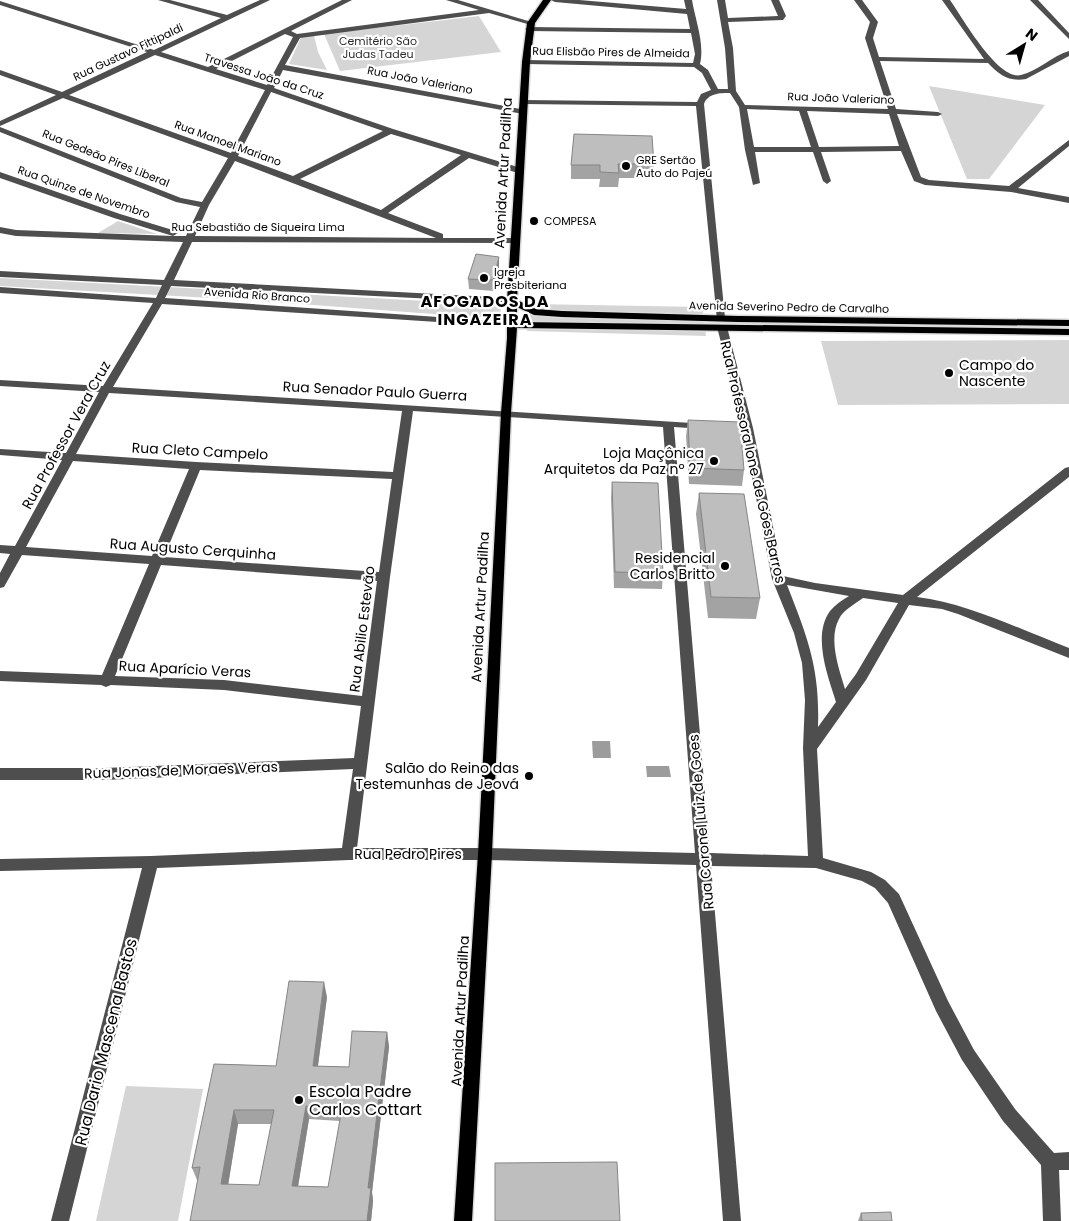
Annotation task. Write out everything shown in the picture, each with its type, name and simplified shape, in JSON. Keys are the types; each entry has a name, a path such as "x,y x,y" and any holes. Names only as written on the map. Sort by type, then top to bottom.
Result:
{"main road":[{"name":"Avenida Artur Padilha","path":"463,1221 485,854 506,413 512,338 512,302 526,62 530,26 547,0"},
{"name":"Avenida Severino Pedro de Carvalho","path":"512,302 529,310 546,313 721,323"},
{"name":"Avenida Severino Pedro de Carvalho","path":"511,326 739,323 1069,332"},
{"name":"Avenida Severino Pedro de Carvalho","path":"795,324 1069,323"}],"street":[{"path":"1,4 12,0"},
{"path":"162,0 229,18"},
{"name":"Rua Gustavo Fittipaldi","path":"0,124 266,0"},
{"path":"208,70 348,0"},
{"path":"450,0 490,11 530,26 694,31"},
{"path":"555,0 692,12"},
{"path":"688,0 700,54 696,65 706,72 715,91"},
{"path":"721,0 725,20 732,91 743,107 756,183"},
{"path":"725,20 780,18 782,16 775,0"},
{"path":"858,0 874,24 869,38 914,176 922,182 1011,189 1069,200"},
{"path":"946,0 991,61 1006,75 1016,78 1023,77 1069,53"},
{"path":"1034,0 1069,37"},
{"name":"Travessa João da Cruz","path":"1,4 270,89 390,131 521,171"},
{"path":"285,32 297,36 490,11"},
{"name":"Rua Professor Vera Cruz","path":"0,584 106,390 159,301 205,205 233,157 297,36"},
{"path":"876,59 991,61"},
{"name":"Rua Elisbão Pires de Almeida","path":"526,62 696,65"},
{"name":"Rua João Valeriano","path":"282,66 523,112"},
{"name":"Rua Manoel Mariano","path":"0,72 293,179 447,239"},
{"path":"524,102 700,104 702,97 715,91 732,91"},
{"name":"Rua Professora Ione de Góes Barros","path":"700,104 721,323 748,428 778,578 800,633 808,663 812,700 810,748 816,862"},
{"name":"Rua João Valeriano","path":"743,107 938,114"},
{"path":"802,108 827,181"},
{"name":"Rua Gedeão Pires Liberal","path":"0,129 179,200 205,205"},
{"path":"293,179 390,131"},
{"path":"1011,189 1069,142"},
{"path":"749,150 904,148"},
{"path":"382,213 467,155"},
{"name":"Rua Quinze de Novembro","path":"0,175 155,229 190,237"},
{"name":"Rua Sebastião de Siqueira Lima","path":"0,230 16,233 190,237 516,241"},
{"name":"Avenida Rio Branco","path":"0,274 512,302"},
{"name":"Avenida Rio Branco","path":"0,290 511,326"},
{"name":"Rua Senador Paulo Guerra","path":"0,382 748,428"},
{"name":"Rua Abilio Estevão","path":"349,854 384,577 408,408"},
{"name":"Rua Coronel Luiz de Goes","path":"668,424 732,1221"},
{"name":"Rua Cleto Campelo","path":"0,452 196,466 398,476"},
{"path":"106,682 196,466"},
{"path":"810,748 861,677 906,599 1069,471"},
{"name":"Rua Augusto Cerquinha","path":"0,549 384,577"},
{"path":"778,578 860,594 906,599 962,611 1069,653"},
{"path":"842,702 828,645 828,628 833,616 860,594"},
{"name":"Rua Aparício Veras","path":"0,676 106,682 224,685 368,702"},
{"name":"Rua Jonas de Moraes Veras","path":"0,774 104,774 361,763"},
{"name":"Rua Pedro Pires","path":"0,865 151,862 349,854 485,854 816,862 866,876 880,884 898,905 923,966 968,1055 1009,1115 1050,1162"},
{"name":"Rua Dario Mascena Bastos","path":"60,1221 151,862"},
{"path":"1052,1221 1050,1162 1069,1161"}],"green space":[{"name":"Cemitério São Judas Tadeu","path":"479,16 501,52 340,71 324,34"},
{"path":"314,35 318,52 327,70 289,64 301,37"},
{"path":"929,86 1045,105 989,179 967,179"},
{"path":"118,221 157,234 98,233"},
{"path":"0,278 501,305 500,319 246,300 0,286"},
{"path":"531,304 702,307 706,336 527,331"},
{"name":"Campo do Nascente","path":"1069,340 1069,404 838,405 821,341"},
{"path":"126,1086 203,1089 178,1221 96,1221"}],"shaded area":[{"path":"592,741 610,741 611,758 593,758"},
{"path":"646,766 669,766 671,777 647,777"}],"building":[{"path":"574,134 652,136 654,164 618,164 619,173 600,172 600,165 571,165"},
{"path":"476,254 499,257 493,280 468,279"},
{"name":"Loja Maçônica Arquitetos da Paz nº 27","path":"688,420 740,422 744,470 690,468"},
{"name":"Residencial Carlos Britto","path":"612,482 658,483 663,573 615,572"},
{"name":"Residencial Carlos Britto","path":"699,493 744,494 760,598 711,597"},
{"path":"289,981 324,982 313,1066 349,1067 352,1031 387,1032 368,1188 371,1188 367,1221 190,1221 200,1167 192,1168 214,1064 276,1066","holes":["306,1106 342,1108 328,1187 292,1186","234,1110 274,1110 259,1185 221,1184"]},
{"path":"617,1162 620,1221 495,1221 495,1163"},
{"path":"891,1212 892,1221 862,1221 861,1213"}],"place":[{"name":"GRE Sertão Auto do Pajeú","path":"626,166"},
{"name":"COMPESA","path":"534,221"},
{"name":"Igreja Presbiteriana","path":"484,278"},
{"name":"Campo do Nascente","path":"949,373"},
{"name":"Loja Maçônica Arquitetos da Paz nº 27","path":"714,461"},
{"name":"Residencial Carlos Britto","path":"725,566"},
{"name":"Salão do Reino das Testemunhas de Jeová","path":"529,776"},
{"name":"Escola Padre Carlos Cottart","path":"299,1100"}],"district":[{"name":"AFOGADOS DA INGAZEIRA","path":"485,310"}]}
